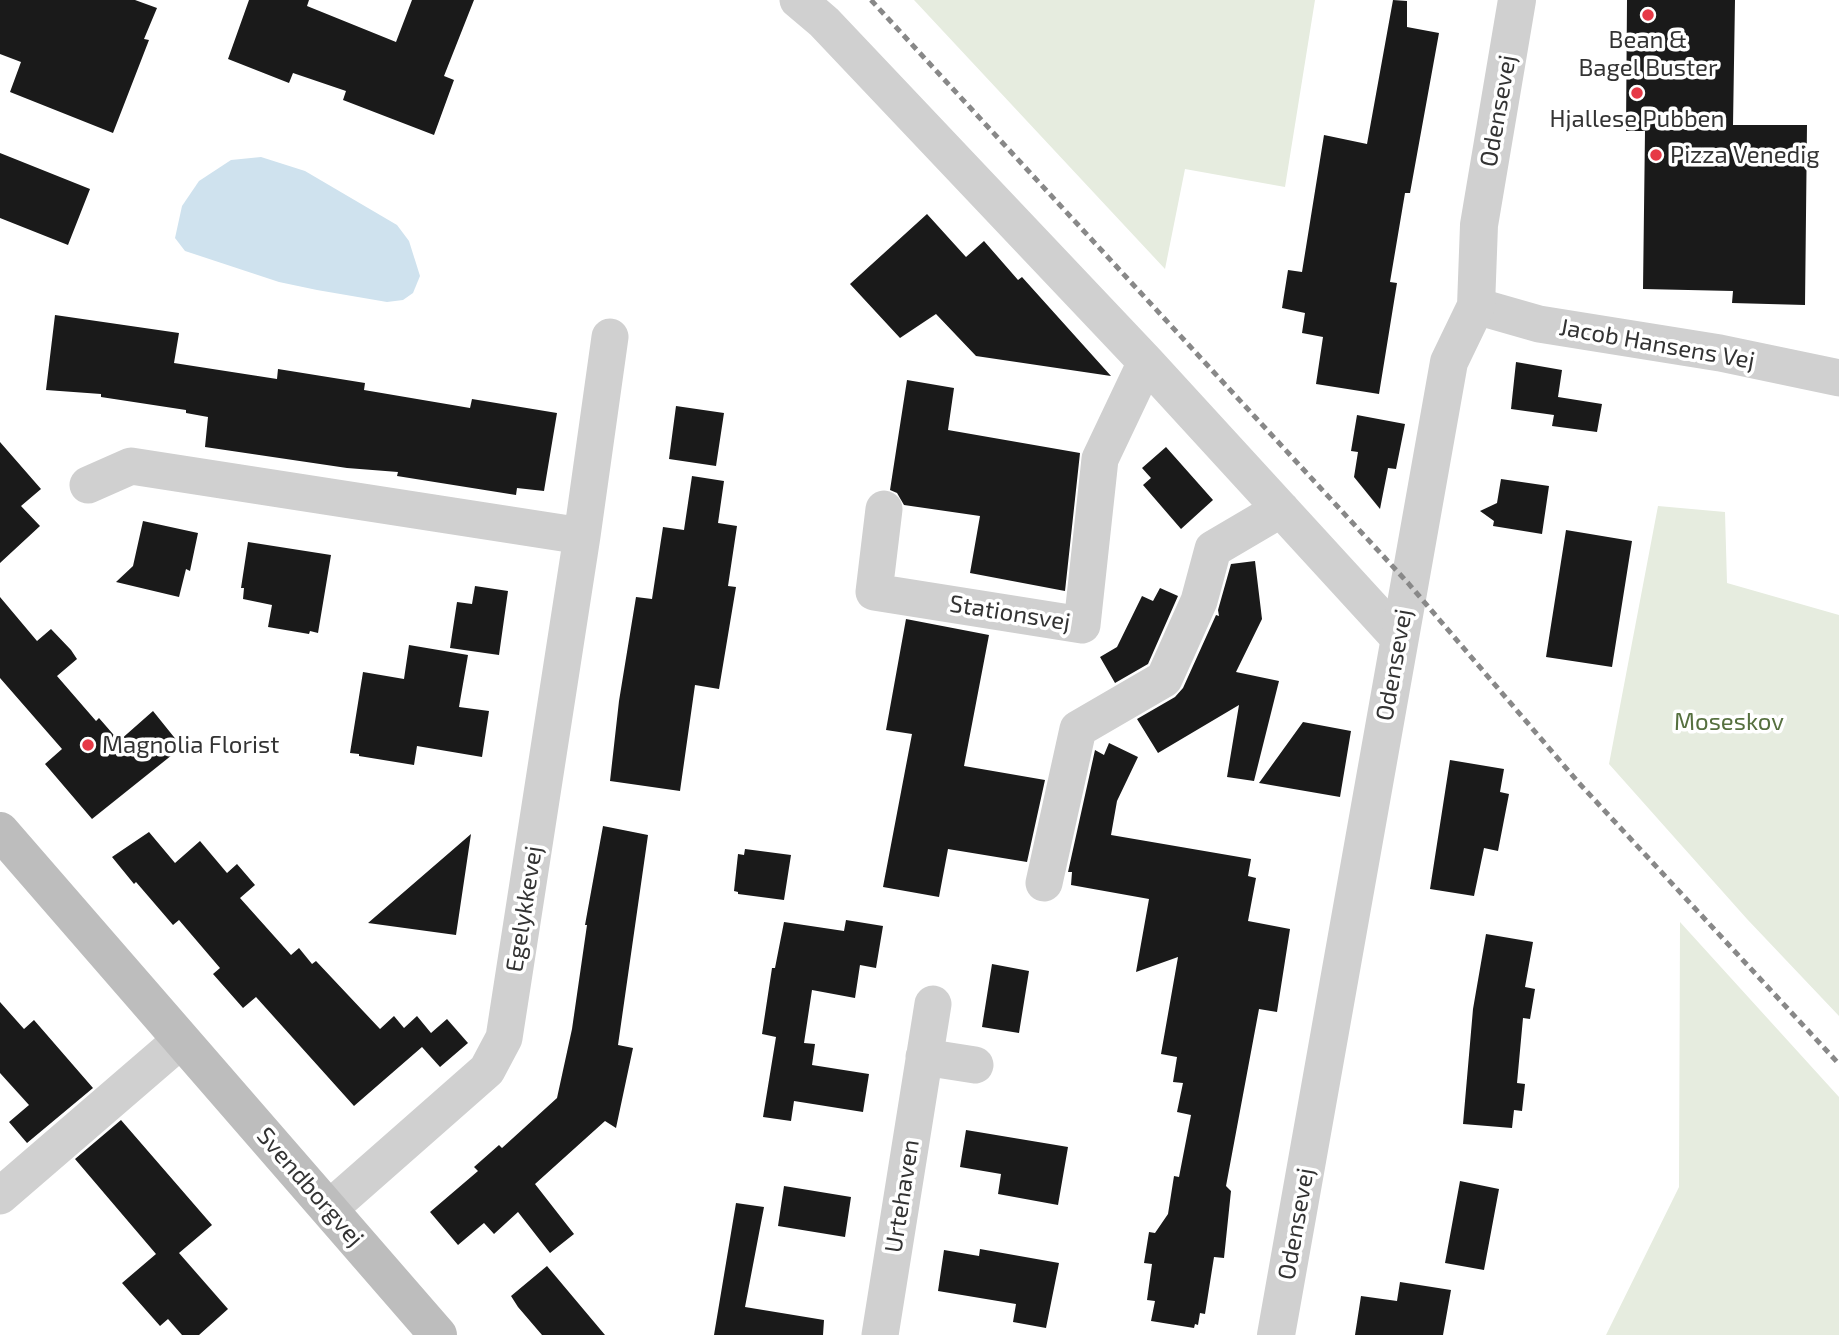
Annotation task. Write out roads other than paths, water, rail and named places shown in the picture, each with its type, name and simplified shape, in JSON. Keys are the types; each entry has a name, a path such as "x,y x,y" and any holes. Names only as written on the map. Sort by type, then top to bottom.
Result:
{"main road":[{"name":"Svendborgvej","path":"0,831 438,1335"}],"street":[{"path":"798,0 833,32 1146,362 1399,638"},
{"name":"Odensevej","path":"1276,1335 1449,362 1476,306 1479,225 1517,0"},
{"name":"Jacob Hansens Vej","path":"1476,306 1539,324 1720,353 1839,378"},
{"name":"Egelykkevej","path":"329,1209 487,1070 504,1038 610,337"},
{"name":"Stationsvej","path":"884,509 874,592 1082,625 1100,459 1146,362"},
{"path":"88,485 131,466 582,536"},
{"path":"1044,883 1078,729 1164,679 1199,601 1213,550 1281,509"},
{"name":"Urtehaven","path":"880,1335 933,1004"},
{"path":"0,1195 181,1040"},
{"path":"924,1057 975,1065"}],"water":[{"path":"261,157 305,171 397,225 409,241 420,276 413,293 403,300 387,302 317,290 279,282 185,251 175,238 182,206 199,181 231,160"}],"railway":[{"path":"871,0 1408,583 1578,782 1839,1064"}],"place":[{"name":"Bean & Bagel Buster","path":"1648,15"},
{"name":"Hjallese Pubben","path":"1637,93"},
{"name":"Pizza Venedig","path":"1656,155"},
{"name":"Magnolia Florist","path":"88,745"}],"park label":[{"name":"Moseskov","path":"1729,722"}]}
